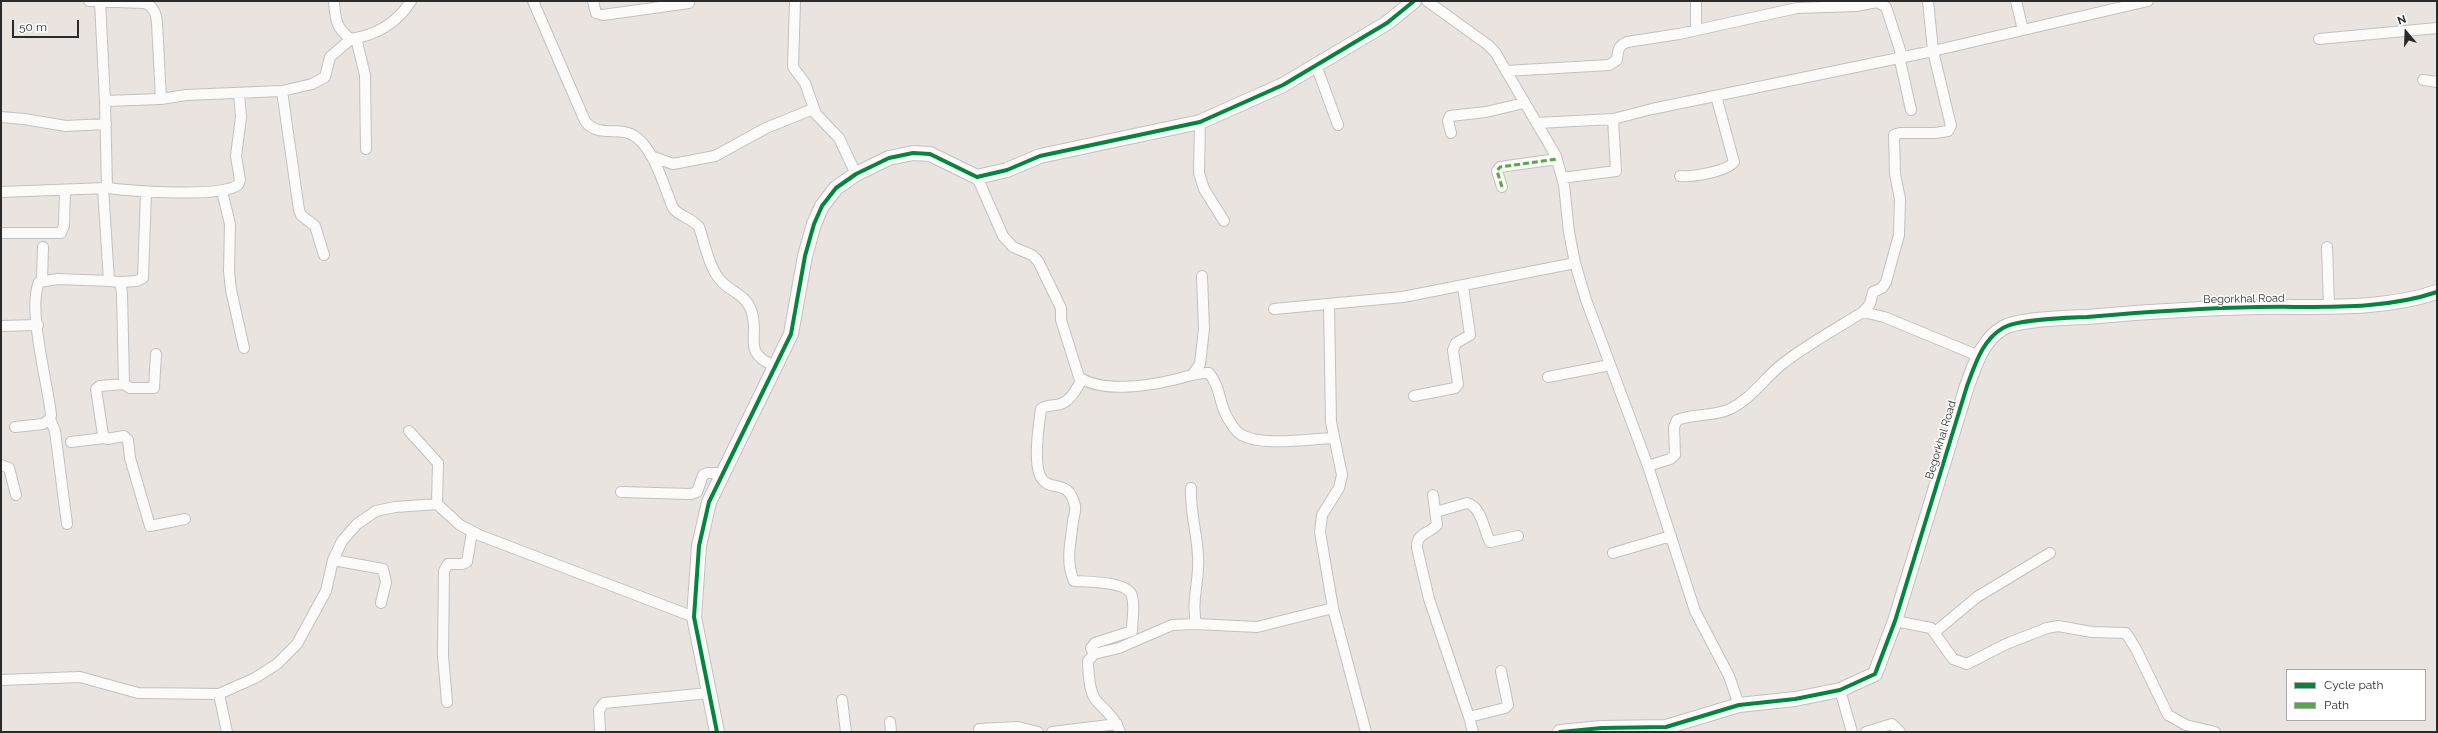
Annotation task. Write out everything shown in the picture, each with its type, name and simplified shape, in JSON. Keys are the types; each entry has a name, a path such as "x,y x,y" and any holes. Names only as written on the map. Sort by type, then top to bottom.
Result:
{"street":[{"path":"89,1 145,3 154,10 157,23 161,99"},
{"path":"100,1 106,124 105,188 109,281"},
{"path":"334,1 335,20 342,33 353,39 365,75 366,149"},
{"path":"105,101 161,99 186,95 239,94 282,91 312,84 325,77 330,57 353,39 389,25 411,1"},
{"path":"533,1 590,127 596,130 627,133 636,137 651,156 672,208 677,213 695,222 699,227 716,274 722,281 747,301 752,312 755,352 762,361 775,366"},
{"path":"593,1 596,13 603,15 689,3"},
{"path":"795,1 791,61 796,73 806,83 813,109 838,138 856,174"},
{"path":"718,732 694,617 699,546 709,502 775,366 794,321 805,256 814,224 822,206 836,188 856,174 889,158 922,152 930,154 977,177 1007,170 1035,158 1200,122 1283,85 1387,23 1414,1"},
{"path":"1428,1 1488,45 1506,71 1557,159 1562,178 1575,263 1610,365 1648,466 1695,611 1729,676 1739,705"},
{"path":"1696,1 1696,30"},
{"path":"1648,466 1670,459 1675,455 1674,427 1677,420 1696,415 1715,414 1732,408 1757,390 1792,358 1863,312 1870,304 1873,292 1884,286 1899,235 1900,199 1895,174 1894,135 1900,133 1944,132 1951,126 1933,51 1928,1"},
{"path":"2016,1 2023,30"},
{"path":"1537,123 1613,119 1652,109 1900,56 1933,51 2148,1"},
{"path":"1506,71 1609,65 1617,60 1620,45 1797,8 1856,6 1877,2 1886,7 1900,56 1911,110"},
{"path":"2319,38 2437,28"},
{"path":"1316,66 1338,125"},
{"path":"2424,80 2437,82"},
{"path":"282,91 299,210 301,215 315,226 324,256"},
{"path":"1,192 105,188 146,192 222,191 234,188 240,180 236,156 240,116 239,94"},
{"path":"1680,176 1725,169 1734,162 1716,96"},
{"path":"1451,133 1448,122 1450,116 1486,112 1524,102"},
{"path":"651,156 673,164 715,156 766,128 813,109"},
{"path":"1,117 24,118 66,126 106,124"},
{"path":"1562,178 1616,171 1613,119"},
{"path":"1200,122 1199,173 1204,189 1224,221"},
{"path":"1502,187 1497,171 1500,167 1557,159"},
{"path":"977,177 1003,236 1012,247 1032,255 1038,261 1061,308 1061,320 1074,367 1082,379 1091,385 1139,386 1160,383 1193,374 1209,373 1218,384 1222,405 1228,418 1239,434 1259,441 1333,438"},
{"path":"1,233 61,233 64,225 65,190"},
{"path":"222,191 230,224 229,271 244,348"},
{"path":"42,280 120,282 137,281 143,278 146,192"},
{"path":"43,247 42,280 37,286 39,343 50,399 50,420 55,431 67,524"},
{"path":"2328,247 2329,306"},
{"path":"1274,309 1403,297 1575,263"},
{"path":"1193,374 1200,364 1204,329 1202,276"},
{"path":"120,282 124,384"},
{"path":"1414,396 1455,388 1458,384 1453,350 1456,343 1470,335 1463,286"},
{"name":"Begorkhal Road","path":"1560,732 1602,728 1666,730 1739,705 1795,699 1840,690 1875,674 1895,621 1967,386 1979,356 1996,333 2005,327 2021,323 2178,310 2329,306 2404,300 2437,292"},
{"path":"1329,305 1331,422 1342,480 1320,523 1333,608 1366,732"},
{"path":"1863,312 1884,317 1979,356"},
{"path":"1,326 38,325"},
{"path":"104,438 96,389 100,386 124,384 130,388 154,388 156,354"},
{"path":"1548,377 1610,365"},
{"path":"1082,379 1070,397 1058,405 1045,405 1041,409 1038,436 1038,469 1042,479 1046,482 1063,486 1071,495 1075,507 1068,561 1074,581 1114,584 1127,588 1132,595 1132,630 1095,643 1091,648 1094,654"},
{"path":"15,428 43,424 50,420"},
{"path":"410,431 438,463 437,504"},
{"path":"71,442 124,436 128,440 130,458 150,526 186,519"},
{"path":"1,465 9,468 16,495"},
{"path":"621,492 691,494 696,492 703,475 707,473 723,474"},
{"path":"1191,488 1191,514 1198,555 1198,575 1193,604 1196,624"},
{"path":"1433,495 1437,525 1419,537 1416,542 1417,548 1429,600 1473,732"},
{"path":"1436,512 1467,503 1472,505 1477,510 1490,542 1518,536"},
{"path":"1,680 74,677 138,692 219,694 255,678 277,664 297,644 326,591 333,560 342,541 357,524 376,511 395,507 437,504 460,525 472,532 694,617"},
{"path":"447,702 443,656 444,571 448,564 462,564 467,562 472,532"},
{"path":"1612,553 1671,536"},
{"path":"1935,632 1977,597 2050,553"},
{"path":"333,560 383,569 386,576 381,603"},
{"path":"1118,728 1092,692 1088,661 1094,654 1119,648 1162,628 1196,624 1257,627 1333,608"},
{"path":"1895,621 1925,625 1935,632 1953,659 1967,664 2006,644 2053,627 2067,626 2092,632 2126,633 2136,649 2168,715 2186,725 2215,732"},
{"path":"1469,717 1508,705 1500,671"},
{"path":"1840,690 1852,732"},
{"path":"600,732 599,710 604,703 709,693"},
{"path":"219,694 227,732"},
{"path":"842,700 846,732"},
{"path":"1866,732 1892,724 1900,732"},
{"path":"979,729 1018,727 1038,732"},
{"path":"1052,732 1118,728"}],"marked path":[{"path":"1502,187 1497,171 1500,167 1557,159"}],"cycle path":[{"path":"717,732 694,617 699,546 709,502 791,334 805,256 814,224 822,206 836,188 856,174 889,158 913,153 930,154 977,177 1007,170 1040,156 1200,122 1283,85 1387,23 1414,1"},
{"path":"1560,732 1602,728 1666,727 1739,705 1795,699 1840,690 1875,674 1895,621 1967,386 1984,346 2003,328 2010,325 2043,320 2173,310 2372,305 2416,298 2437,292"}]}
